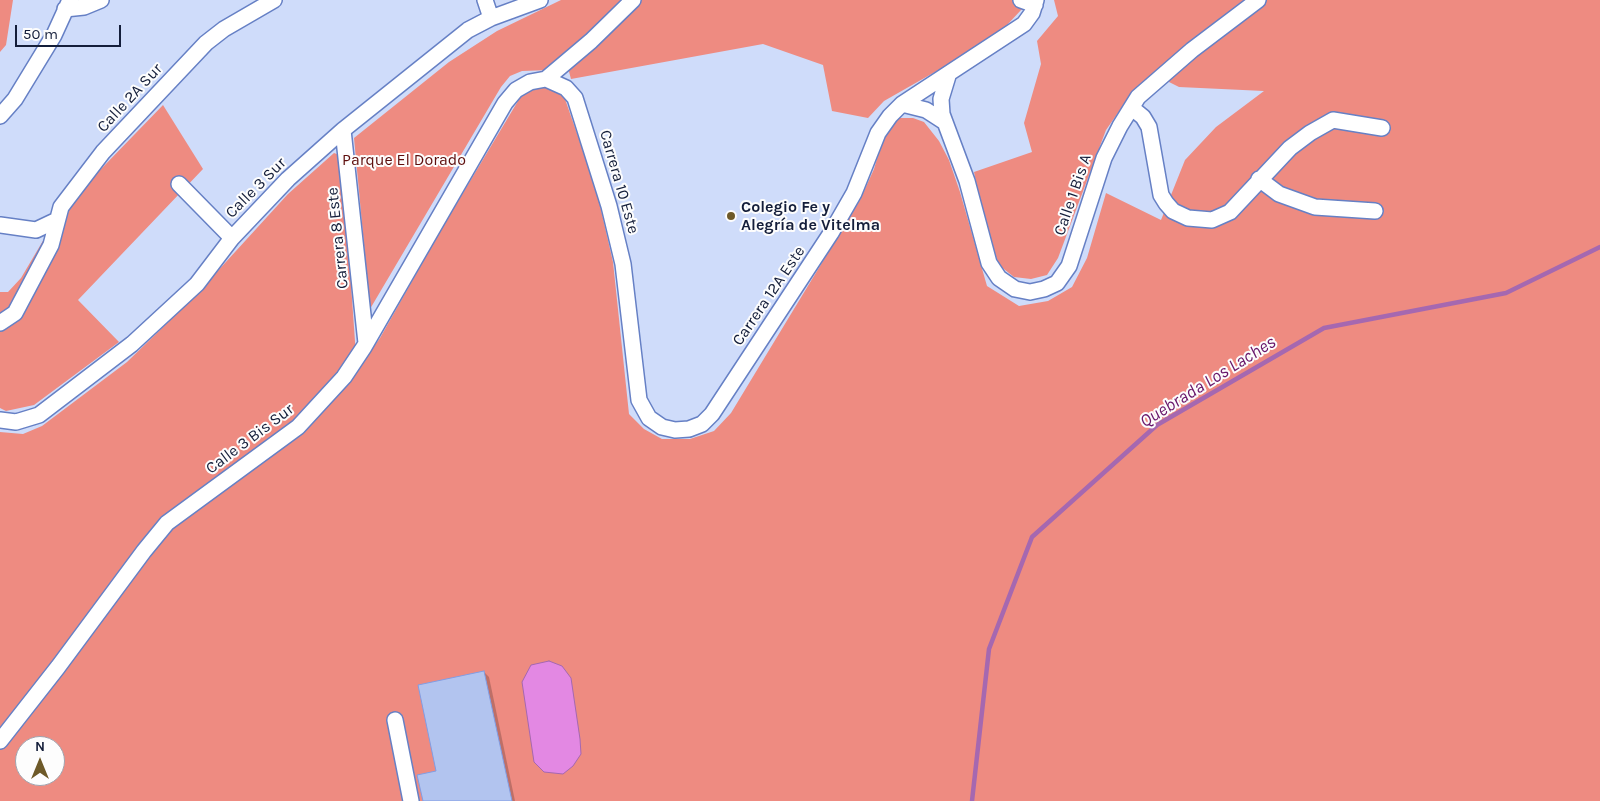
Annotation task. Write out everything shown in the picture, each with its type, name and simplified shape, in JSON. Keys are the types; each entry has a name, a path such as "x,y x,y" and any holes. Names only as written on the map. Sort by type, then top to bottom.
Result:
{"street":[{"path":"0,116 20,91 54,35 68,5 84,8 101,0"},
{"name":"Calle 2A Sur","path":"0,323 15,313 51,245 55,221 61,207 103,152 198,51 224,29 274,0"},
{"path":"485,0 491,18"},
{"name":"Calle 3 Sur","path":"0,420 16,422 39,415 154,324 197,284 232,238 288,179 343,130 468,30 491,18 540,0"},
{"path":"546,79 591,41 633,0"},
{"path":"1258,0 1178,62 1138,97 1132,108 1149,127 1162,195 1173,211 1188,218 1212,220 1230,212 1290,148 1310,132 1333,120 1382,128"},
{"name":"Carrera 12A Este","path":"655,423 668,429 682,431 696,427 712,414 843,215 878,133 890,116 902,104 948,76 1024,24 1031,2"},
{"path":"943,121 941,99 948,76"},
{"name":"Calle 3 Bis Sur","path":"0,740 58,667 155,537 181,512 298,427 330,395 366,343 505,103 523,85 546,79"},
{"name":"Carrera 10 Este","path":"546,79 560,84 571,93 581,112 609,206 623,264 639,400 645,413 655,423"},
{"path":"902,104 926,110 943,121"},
{"name":"Calle 1 Bis A","path":"943,121 968,181 985,254 993,271 1006,284 1015,289 1030,292 1044,289 1056,283 1069,266 1101,166 1120,126 1132,108"},
{"name":"Carrera 8 Este","path":"343,130 366,343"},
{"path":"1259,179 1279,194 1315,207 1375,211"},
{"path":"178,184 232,238"},
{"path":"0,225 36,230 55,221"},
{"path":"395,720 411,801"}],"green space":[{"path":"0,0 13,0 6,45 0,52"},
{"name":"Parque El Dorado","path":"561,0 622,0 551,70 522,71 510,76 501,87 370,309 354,138 449,62 497,31"},
{"path":"641,0 1024,0 1022,9 1007,25 963,56 884,101 868,118 832,111 823,65 763,44 571,79 568,68"},
{"path":"1054,0 1600,0 1600,801 0,801 0,432 23,434 42,426 127,362 193,298 288,194 334,153 342,156 357,370 380,338 442,228 521,96 532,88 548,87 558,92 565,99 596,188 613,262 629,414 644,429 662,439 690,439 714,431 731,413 860,200 874,169 884,135 892,123 900,118 913,118 924,122 939,141 949,160 960,192 987,286 1019,306 1048,301 1072,287 1087,258 1106,193 1161,220 1185,160 1216,127 1264,91 1179,87 1157,76 1129,97 1106,130 1058,258 1047,275 1031,279 1014,277 1000,266 987,236 974,172 1032,152 1024,123 1041,64 1037,41 1058,16"},
{"path":"163,105 203,169 78,300 119,342 34,405 6,411 0,408 0,292 8,292 21,278 44,239 71,200"}],"shaded area":[{"path":"549,661 562,666 571,678 580,739 581,754 573,766 563,774 544,772 534,762 522,682 531,665"}],"building":[{"path":"484,671 512,801 423,801 417,775 436,771 418,685"}],"waterway":[{"name":"Quebrada Los Laches","path":"972,801 989,649 1032,537 1157,425 1324,328 1506,293 1600,247"}],"place":[{"name":"Colegio Fe y Alegría de Vitelma","path":"731,216"}]}
